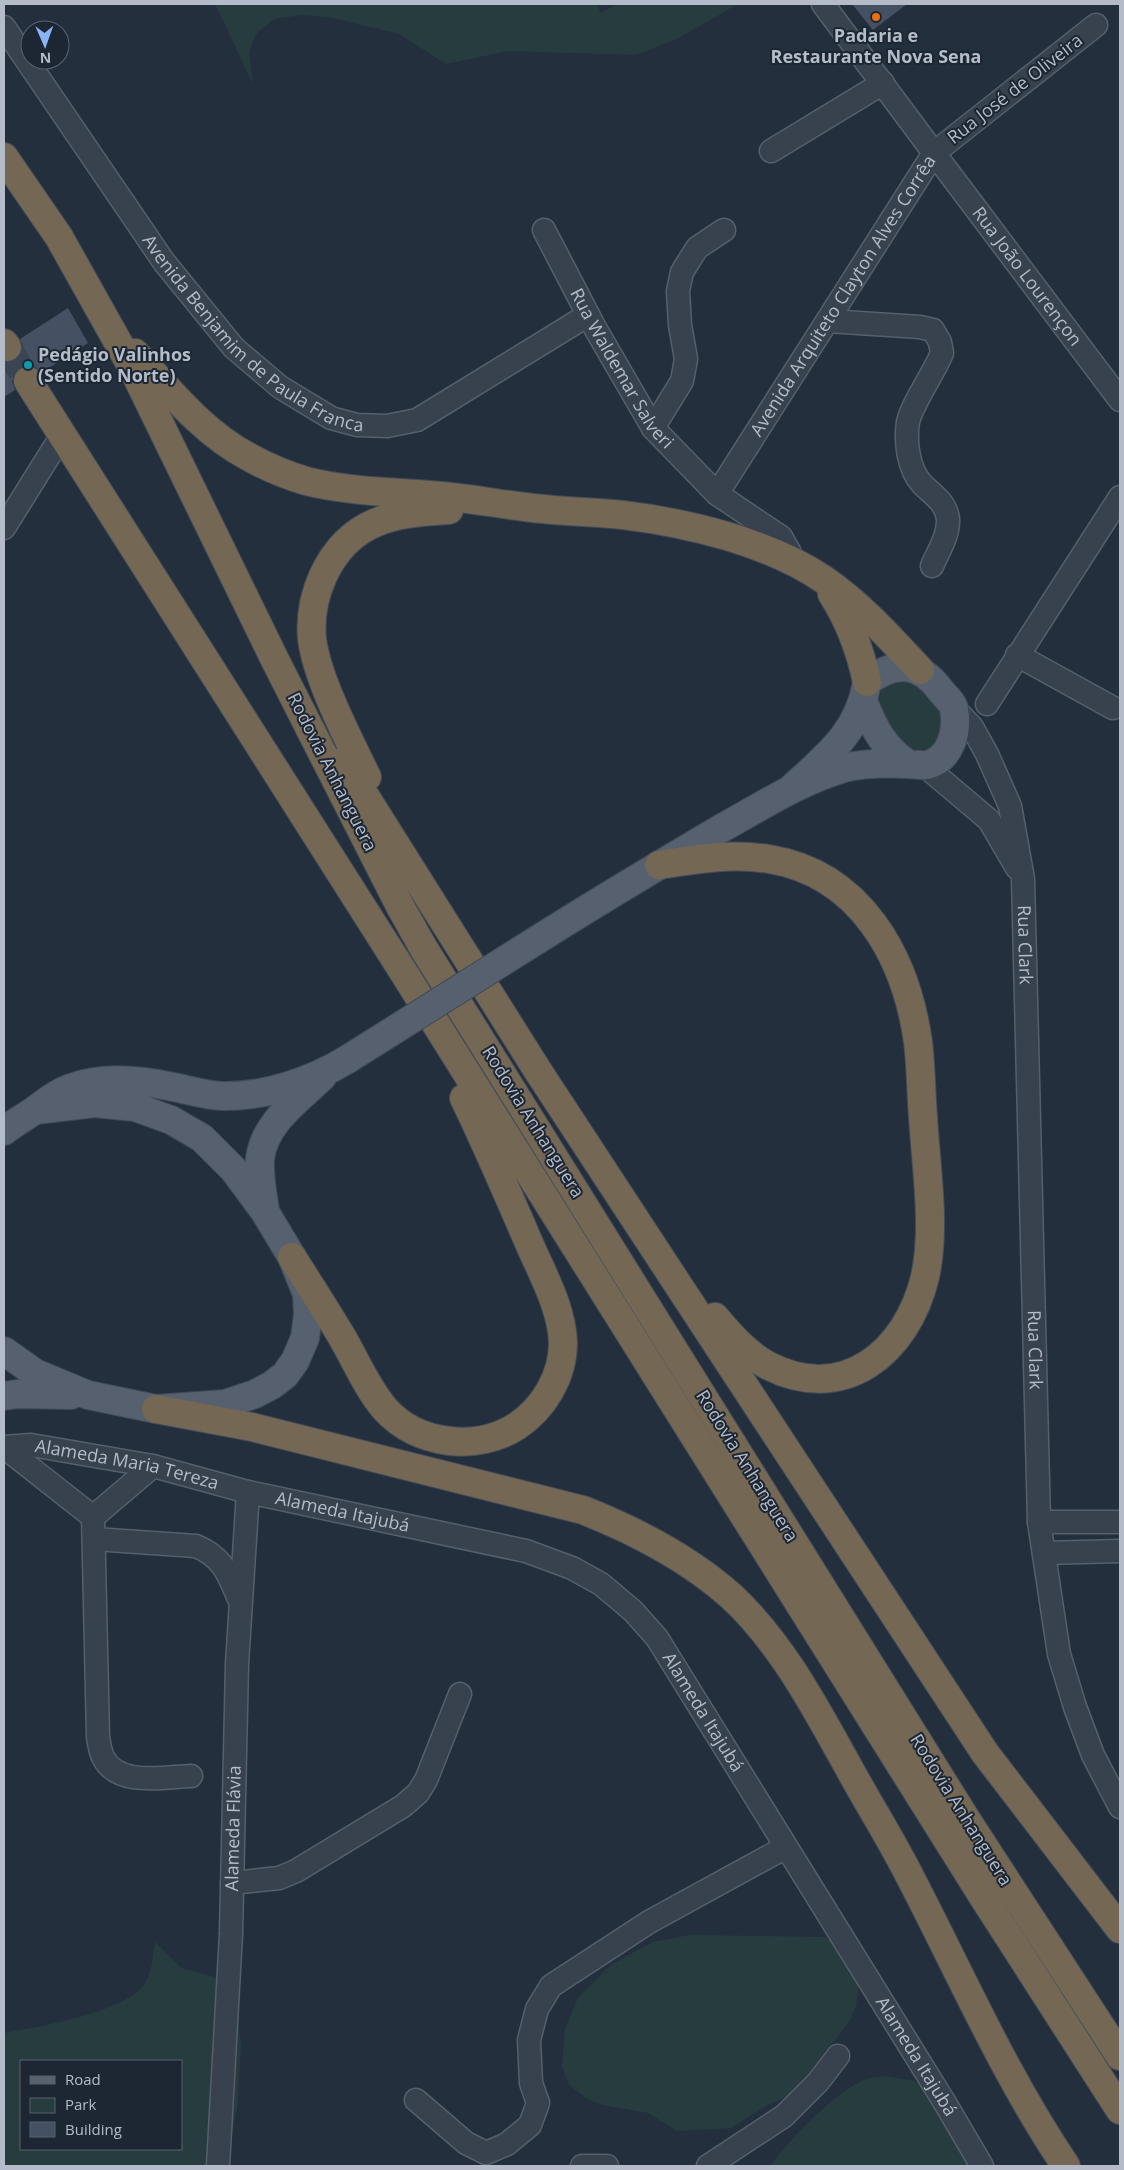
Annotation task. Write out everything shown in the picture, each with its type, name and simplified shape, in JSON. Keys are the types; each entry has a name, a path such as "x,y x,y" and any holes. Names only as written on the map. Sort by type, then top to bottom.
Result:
{"highway":[{"name":"Rodovia Anhanguera","path":"4,157 59,237 133,368 275,660 401,908 424,949 966,1819 1120,2056"},
{"path":"108,323 194,417 207,428 247,456 288,475 328,485 447,496 544,509 622,515 684,524 730,537 790,560 824,580 884,631 920,670"},
{"name":"Rodovia Anhanguera","path":"28,381 404,973 967,1870 1120,2110"},
{"path":"416,875 362,768 317,661 312,640 311,621 313,603 318,586 340,546 355,533 371,523 420,511 544,509"},
{"path":"824,580 847,617 857,641 866,692"},
{"path":"275,660 365,794 543,1079 985,1753 1120,1929"},
{"path":"656,1250 725,1329 754,1356 767,1364 798,1376 816,1379 831,1378 859,1369 876,1359 898,1337 911,1319 925,1276 928,1257 929,1217 918,1042 901,973 882,934 860,907 844,893 812,873 795,866 771,860 730,856 659,865"},
{"path":"292,1257 344,1340 378,1400 392,1416 409,1428 427,1436 447,1441 490,1438 508,1431 526,1419 544,1401 555,1380 560,1365 563,1343 560,1323 549,1289 478,1126 404,973"},
{"path":"156,1408 252,1426 583,1510 628,1528 673,1553 731,1597 768,1638 802,1684 906,1870 984,2028 1020,2094 1066,2166"}],"main road":[{"path":"265,1212 260,1161 265,1139 277,1120 339,1065 659,865 791,789 844,768 865,765 917,765 936,762 948,751 954,735 954,708 936,684 920,670 894,667 880,672 866,692 850,730 832,752 791,789"},
{"path":"866,692 872,723 883,743 896,756 917,765"},
{"path":"15,1118 71,1087 100,1081 135,1082 172,1087 201,1094 237,1095 271,1090 339,1065"},
{"path":"4,1396 17,1394 88,1395 156,1408 225,1404 255,1394 285,1375 295,1361 305,1338 308,1315 307,1294 292,1257 265,1212 234,1170 202,1138 171,1120 135,1107 95,1102 15,1118"},
{"path":"4,1350 35,1374 88,1395"}],"street":[{"name":"Avenida Arquiteto Clayton Alves Corrêa","path":"717,494 934,153 823,4"},
{"name":"Rua José de Oliveira","path":"934,153 1096,25"},
{"name":"Avenida Benjamim de Paula Franca","path":"4,27 164,262 234,348 280,387 331,418 357,425 387,426 417,420 588,315"},
{"path":"771,151 882,83"},
{"name":"Rua João Lourençon","path":"934,153 1120,400"},
{"name":"Rua Waldemar Salveri","path":"544,230 588,315 653,428 717,494 781,537 790,553 790,560"},
{"path":"653,428 682,381 686,359 680,325 678,291 682,272 697,248 724,230"},
{"path":"828,321 920,327 933,330 940,342 942,353 908,420 908,443 911,465 920,482 943,503 948,520 946,535 932,566"},
{"path":"4,528 62,435"},
{"path":"986,704 1120,497"},
{"path":"1017,655 1113,708"},
{"name":"Rua Clark","path":"954,708 972,727 987,754 1010,806 1024,879 1039,1522 1059,1654 1075,1707 1093,1755 1120,1807"},
{"name":"Rua Clark","path":"917,765 989,820 1024,879"},
{"name":"Alameda Maria Tereza","path":"4,1447 31,1445 153,1466 248,1492"},
{"path":"4,1447 93,1528 196,1546 206,1551 218,1559 225,1567 240,1601"},
{"path":"153,1466 93,1528 98,1737 103,1758 116,1771 136,1778 191,1776"},
{"name":"Alameda Flávia","path":"218,2166 232,1883 240,1601 248,1492"},
{"name":"Alameda Itajubá","path":"248,1492 526,1551 572,1568 600,1584 633,1611 657,1638 945,2103 982,2166"},
{"path":"1039,1522 1120,1522"},
{"path":"1044,1553 1120,1551"},
{"path":"232,1883 278,1878 296,1871 403,1806 418,1793 426,1780 460,1694"},
{"path":"416,2100 466,2144 486,2153 508,2144 530,2125 538,2103 531,2083 529,2040 537,2009 551,1986 649,1922 786,1847"},
{"path":"708,2166 784,2116 818,2082 838,2056"},
{"path":"582,2166 607,2166"}],"green space":[{"path":"215,4 597,4 601,13 617,4 738,4 679,38 636,55 508,51 446,64 399,34 329,17 302,15 274,19 256,34 249,52 253,84"},
{"path":"905,679 940,698 946,728 933,749 909,749 901,746 886,725 878,704 881,692 889,683"},
{"path":"689,1935 824,1937 840,1943 859,1984 856,2006 849,2022 792,2095 769,2104 731,2128 677,2131 648,2113 602,2105 586,2098 569,2085 562,2066 565,2028 578,1998 612,1964 653,1942"},
{"path":"155,1942 181,1968 219,1978 238,2021 241,2043 238,2102 227,2166 4,2166 4,2033 78,2017 117,2004 132,1996 143,1986 153,1959"},
{"path":"886,2076 914,2081 929,2094 971,2166 771,2166 814,2116 843,2093 867,2079"}],"building":[{"name":"Padaria e Restaurante Nova Sena","path":"852,4 907,4 873,30"},
{"name":"Pedágio Valinhos (Sentido Norte)","path":"68,308 88,343 41,373 35,367 27,365 20,368 14,374 12,382 15,390 4,397 4,362 16,360 21,354 23,346 20,339"}],"tunnel":[{"path":"7,347 28,381"}],"place":[{"name":"Padaria e Restaurante Nova Sena","path":"876,17"},
{"name":"Pedágio Valinhos (Sentido Norte)","path":"28,365"}]}
